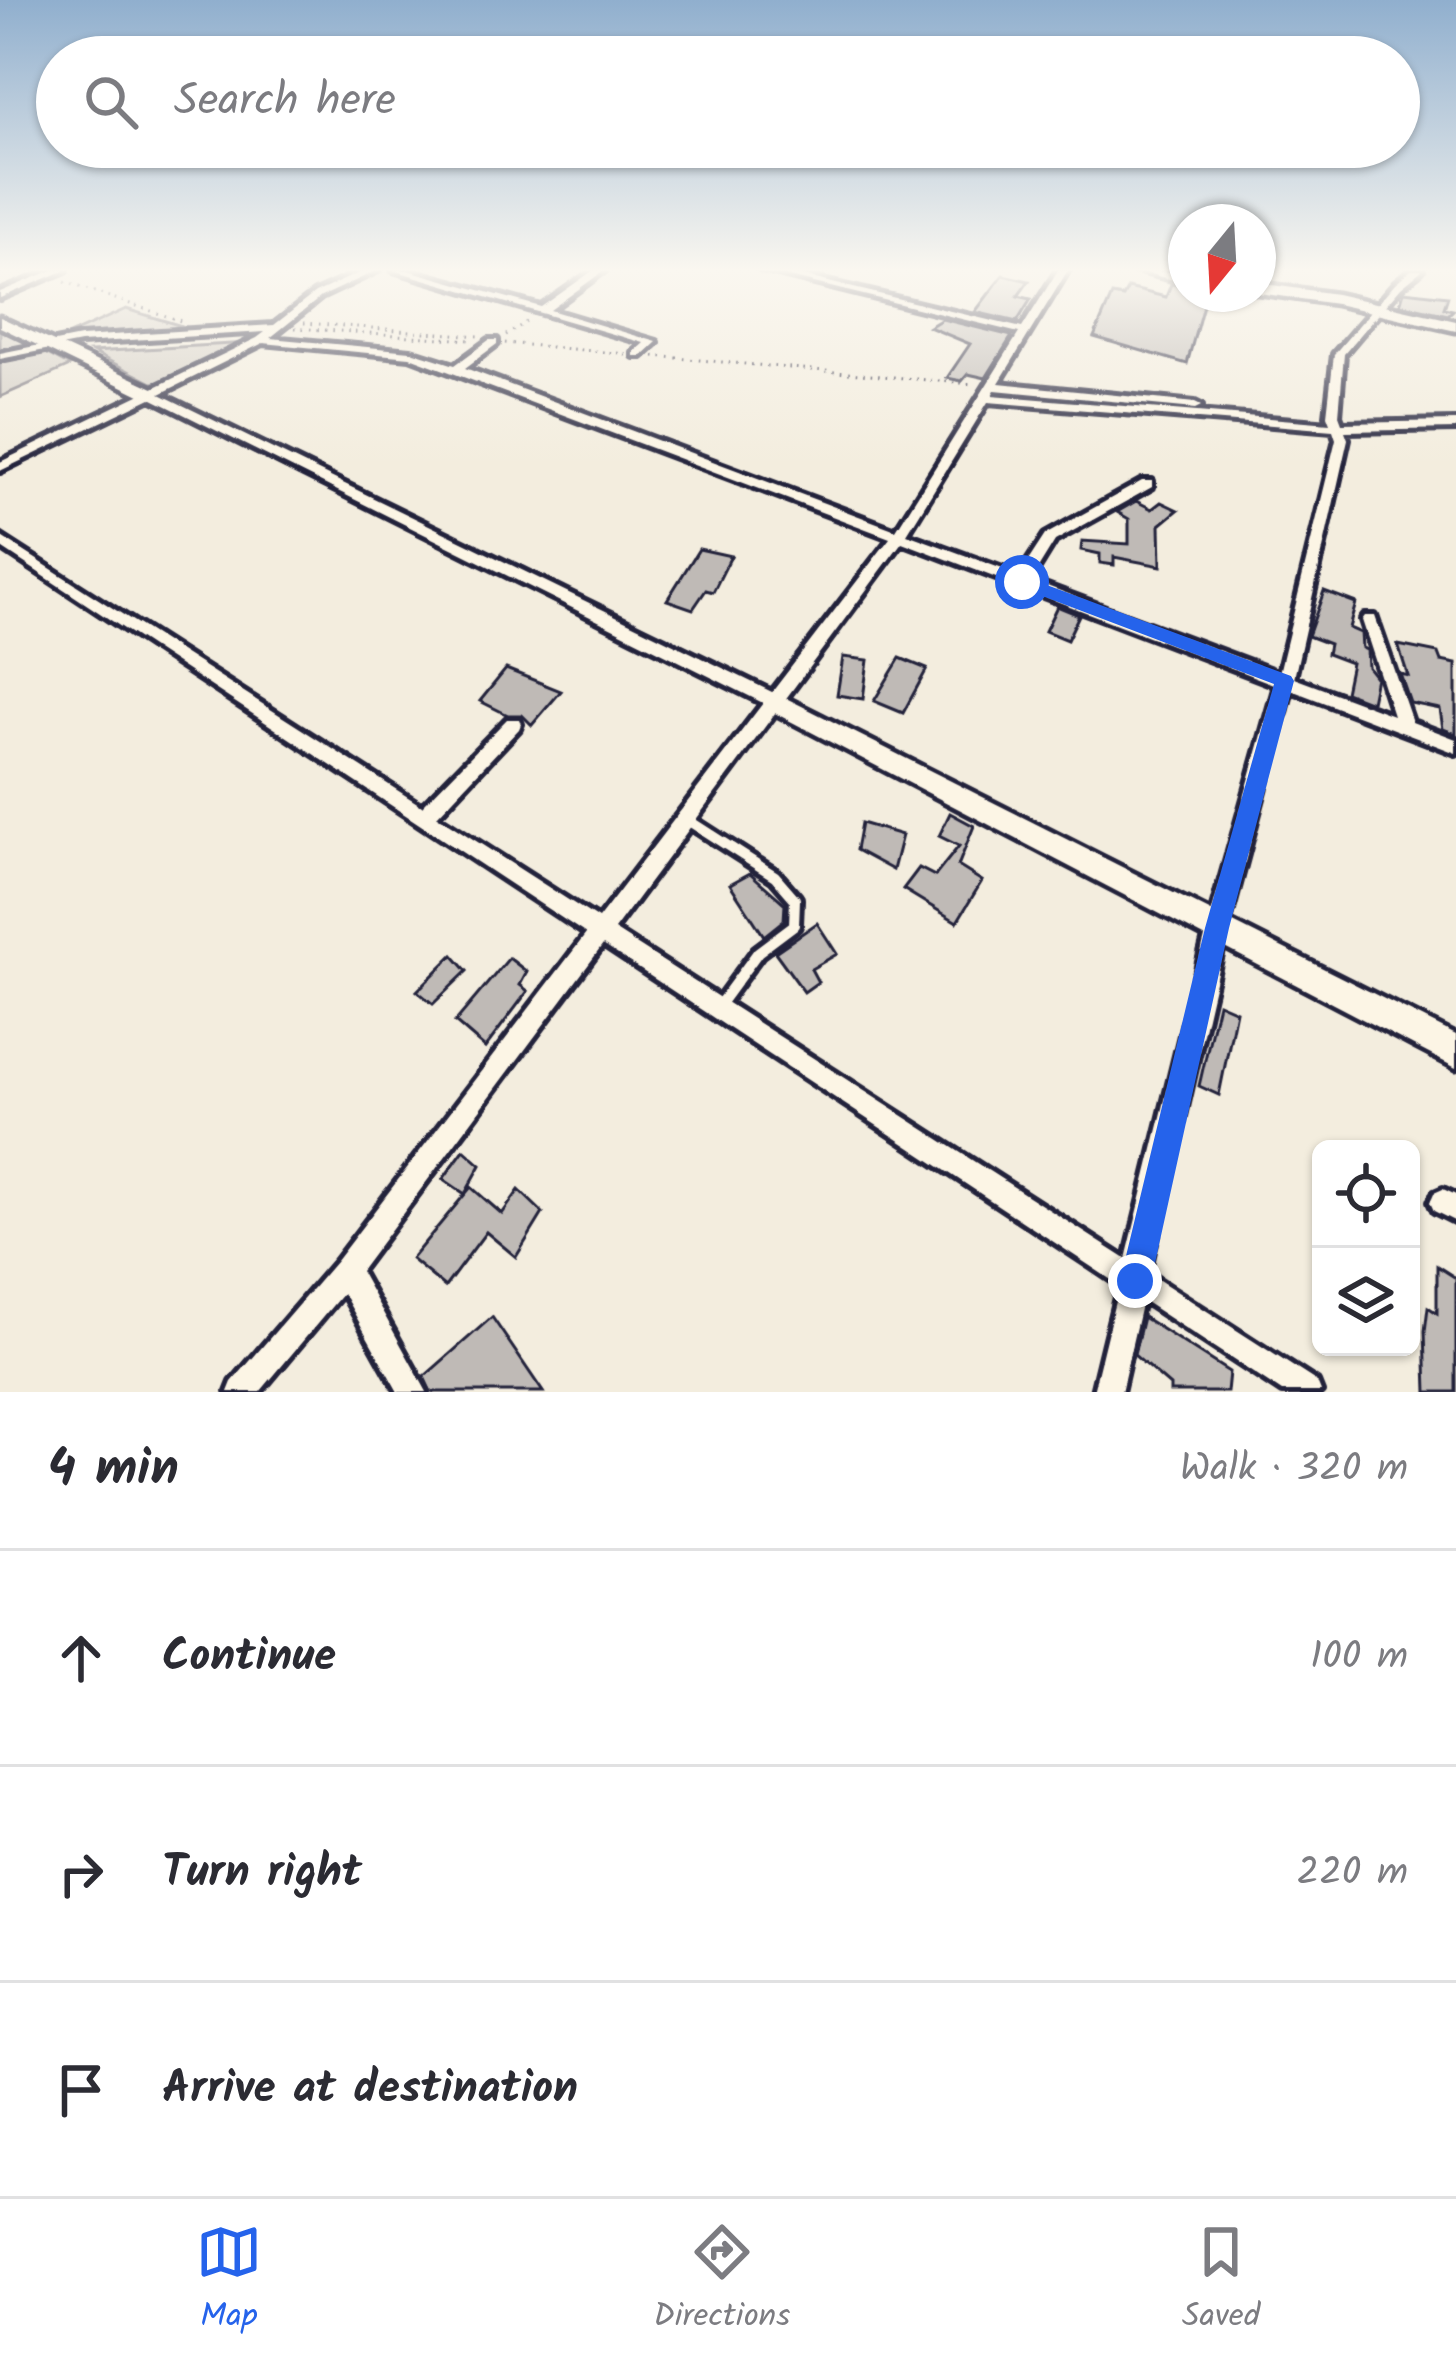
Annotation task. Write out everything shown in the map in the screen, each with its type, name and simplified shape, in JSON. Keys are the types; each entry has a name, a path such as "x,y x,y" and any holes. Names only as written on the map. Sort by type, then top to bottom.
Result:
{"street":[{"path":"26,335 776,702 1456,1052"},
{"path":"0,356 45,345 183,335"},
{"path":"0,467 268,335"},
{"path":"628,335 652,342 638,355"},
{"path":"242,1392 345,1270 899,536 1025,335"},
{"path":"1108,1392 1217,928 1285,681 1342,439 1337,421 1339,354 1356,335"},
{"path":"261,340 411,354 457,369 1456,746"},
{"path":"457,369 494,342"},
{"path":"989,392 1337,421 1456,425"},
{"path":"1022,582 1050,538 1148,484"},
{"path":"0,541 1307,1392"},
{"path":"1370,620 1405,726"},
{"path":"424,817 513,724"},
{"path":"345,1270 413,1392"}],"lane":[{"path":"685,819 775,876 795,898 794,925 758,952 717,1008"}],"shaded area":[{"path":"0,335 11,335 70,366 0,397"},
{"path":"249,343 167,382 152,383 92,352"}],"building":[{"path":"948,335 1012,336 986,378 968,374 962,381 947,378 970,344"},
{"path":"1195,335 1187,364 1094,337"},
{"path":"1136,501 1152,509 1161,502 1178,510 1160,525 1161,566 1114,557 1114,565 1100,563 1100,554 1081,550 1082,541 1129,544 1129,519 1117,512"},
{"path":"699,549 731,556 713,592 706,590 693,609 667,600"},
{"path":"1324,591 1356,603 1349,628 1361,633 1368,667 1376,677 1371,702 1345,692 1351,663 1327,654 1329,644 1308,636"},
{"path":"1057,606 1079,615 1067,640 1045,631"},
{"path":"1398,645 1438,653 1441,661 1456,664 1456,734 1443,729 1440,709 1410,703 1400,674 1408,676"},
{"path":"843,657 868,660 863,699 837,695"},
{"path":"900,658 927,669 903,713 874,701"},
{"path":"506,669 561,691 532,725 522,715 508,715 480,701"},
{"path":"950,813 974,826 958,866 982,881 957,922 903,889 919,868 935,876 959,846 939,836"},
{"path":"861,823 902,835 893,870 856,850"},
{"path":"750,873 785,904 784,920 764,936 730,884"},
{"path":"817,923 837,954 811,969 818,982 804,992 775,952"},
{"path":"453,955 467,971 433,1004 417,991"},
{"path":"509,958 527,972 520,985 528,991 485,1048 455,1022"},
{"path":"1218,1003 1236,1011 1219,1095 1199,1086"},
{"path":"464,1150 481,1165 465,1194 443,1179"},
{"path":"471,1187 502,1214 519,1190 543,1213 516,1257 486,1232 445,1287 411,1259"},
{"path":"1437,1266 1456,1278 1456,1392 1427,1392 1425,1331 1428,1307 1437,1313"},
{"path":"492,1317 543,1392 431,1392 424,1377"},
{"path":"1143,1317 1229,1372 1227,1392 1170,1392 1170,1386 1134,1355"}],"route":[{"path":"1022,582 1285,681 1217,928 1135,1281"}]}
